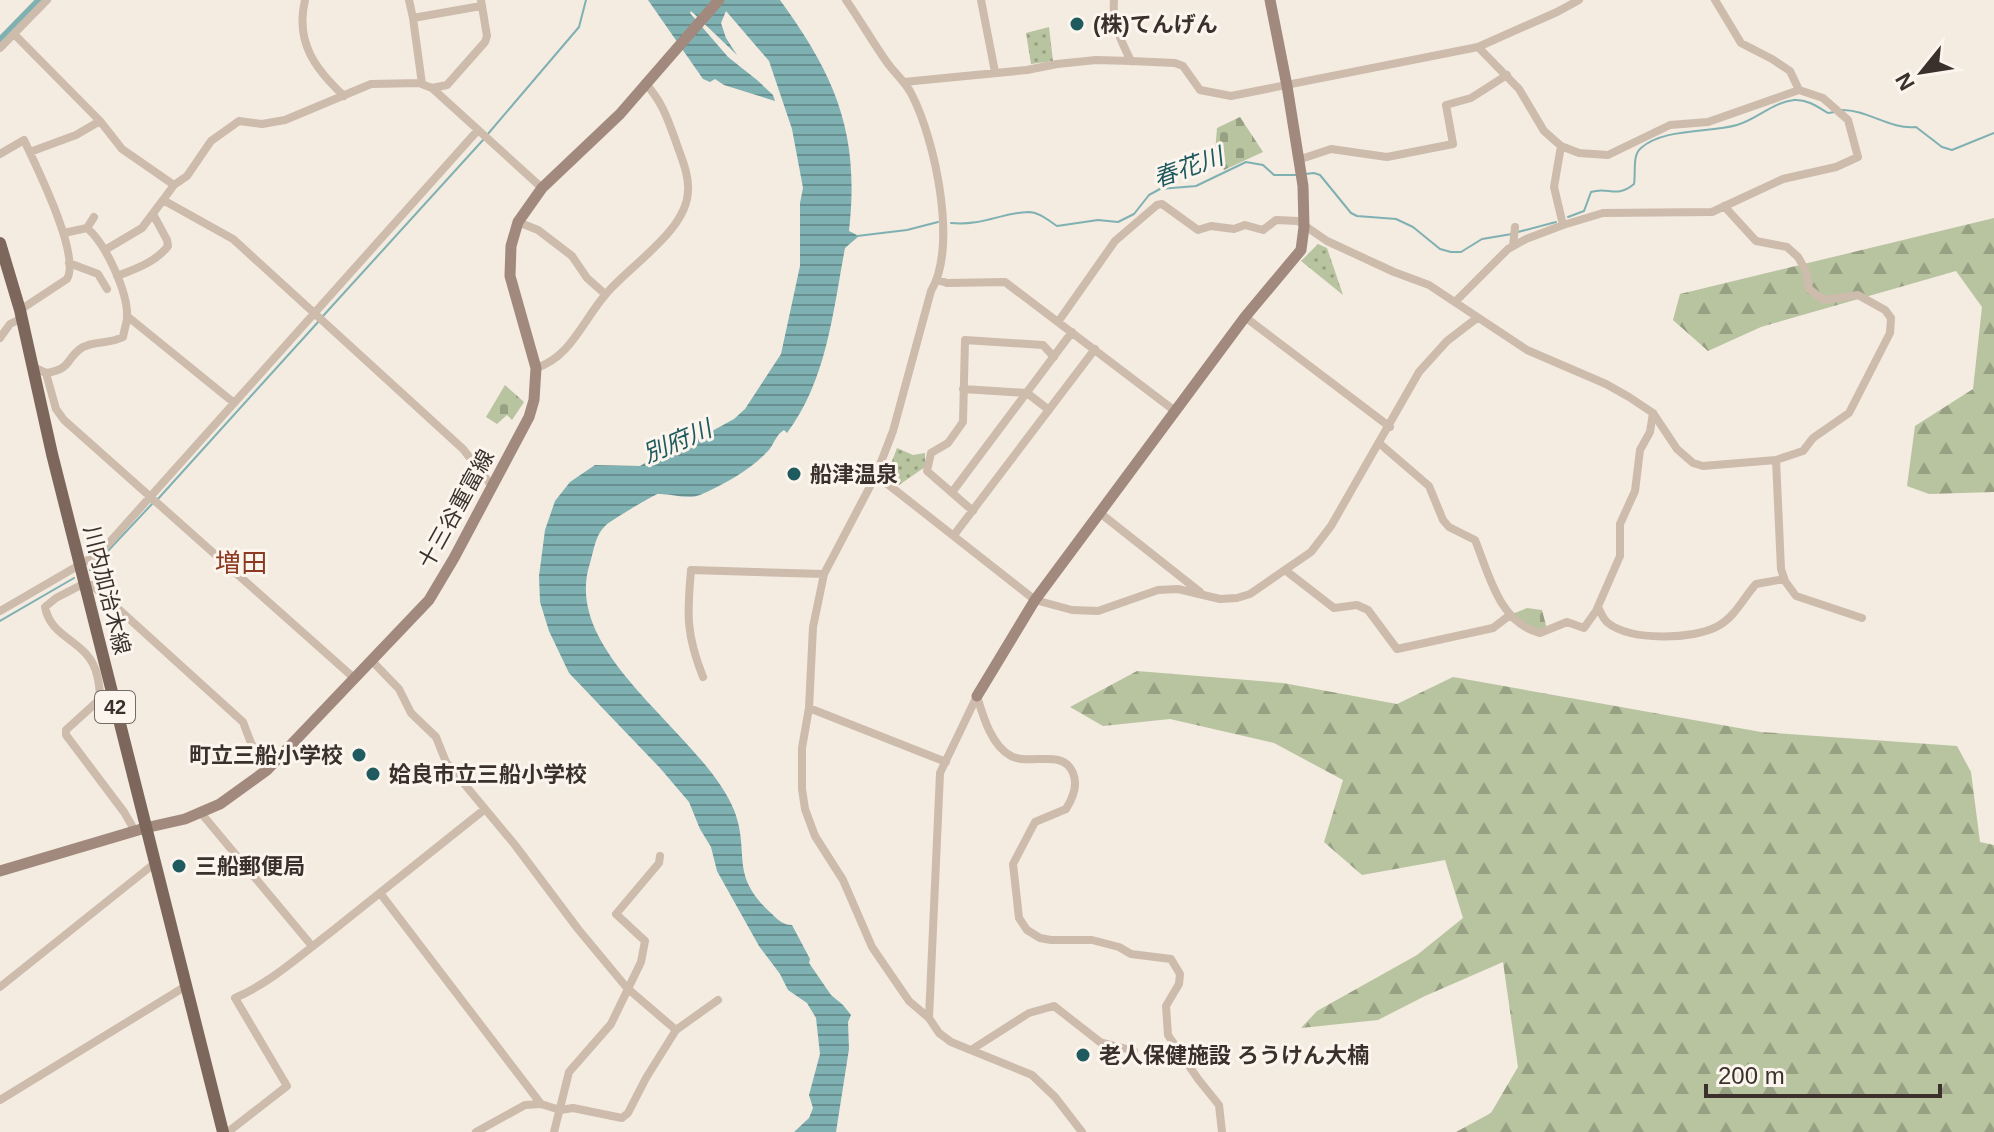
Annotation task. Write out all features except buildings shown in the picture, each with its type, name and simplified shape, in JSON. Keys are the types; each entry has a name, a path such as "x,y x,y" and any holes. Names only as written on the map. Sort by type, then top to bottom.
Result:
{"main road":[{"name":"十三谷重富線","path":"0,871 201,813 220,804 267,770 429,600 529,417 534,400 536,368 510,276 511,246 518,222 542,188 620,114 719,0"},
{"path":"977,696 1035,600 1245,317 1301,250 1303,186 1270,0"},
{"name":"川内加治木線","path":"0,243 21,314 140,830 155,863 226,1132"}],"street":[{"path":"0,48 47,0"},
{"path":"305,0 302,29 305,48 317,68 344,96"},
{"path":"409,0 422,84"},
{"path":"846,0 888,64 904,82 921,112 941,196 943,253 938,280 931,291 893,431 876,475 824,574 813,627 809,708 801,767 805,809 815,836 843,880 872,947 909,1001 951,1042 1032,1075 1055,1097 1082,1132"},
{"path":"981,0 995,72"},
{"path":"1114,0 1118,33 1131,61"},
{"path":"904,82 1096,60 1131,61 1175,63 1183,66 1200,90 1231,96 1478,47 1579,0"},
{"path":"1715,0 1741,43 1790,71 1799,90"},
{"path":"413,18 481,3 487,36 485,42 447,85 432,88"},
{"path":"14,34 100,121 122,149 174,185"},
{"path":"1455,302 1514,242 1603,213 1712,212 1783,179 1836,167 1858,157 1848,120 1823,98 1799,90 1708,122 1670,125 1608,155 1579,153 1561,146 1544,131 1519,89 1478,47"},
{"path":"1298,162 1331,149 1387,157 1453,144 1446,105 1471,98 1507,75"},
{"path":"536,368 564,353 605,294 681,219 688,190 684,164 663,106 645,83"},
{"path":"105,250 142,228 174,185 187,176 211,141 232,124 239,121 262,124 285,120 371,84 422,84 432,88 542,188"},
{"path":"30,152 76,135 100,121"},
{"path":"0,611 100,553 233,402 480,132"},
{"path":"0,154 24,140 64,233 70,273 67,279 10,324 0,338"},
{"path":"1561,146 1554,187 1563,225"},
{"path":"163,200 233,239 463,449 492,486"},
{"path":"1058,322 1115,241 1157,205 1162,204 1198,230 1211,226 1228,229 1245,225 1263,230 1276,220 1298,221 1327,241 1429,285 1527,350 1606,384 1653,413 1677,449 1693,463 1703,466 1776,460 1803,451 1813,438 1849,413 1890,333 1891,318 1885,310 1858,295 1824,300 1809,289 1805,269 1798,257 1787,247 1756,241 1724,206"},
{"path":"117,276 162,254 168,246 153,214"},
{"path":"64,233 87,228 94,217"},
{"path":"518,222 538,230 572,256 587,278 605,294"},
{"path":"1514,242 1515,227"},
{"path":"33,367 46,373 66,367 87,345 123,337 127,316 117,276 95,234 87,228"},
{"path":"69,263 98,274 105,290 121,290"},
{"path":"938,280 947,283 1005,282 1175,411"},
{"path":"127,316 233,402"},
{"path":"1245,317 1390,427"},
{"path":"876,475 1035,600 1072,610 1098,611 1158,590 1178,589 1220,599 1237,598 1250,594 1311,552 1390,427 1419,372 1447,341 1477,318"},
{"path":"953,491 1072,332"},
{"path":"973,511 927,471 931,453 948,443 963,422 965,340 1043,345 1054,357"},
{"path":"954,535 1095,349"},
{"path":"46,373 56,409 64,420 354,678"},
{"path":"963,389 1027,393 1049,410"},
{"path":"1379,443 1429,486 1449,527 1475,540 1495,592 1510,615 1519,625 1540,633 1567,622 1584,628 1598,607 1620,556 1620,524 1635,491 1640,450 1650,432 1653,413"},
{"path":"1776,460 1784,579 1796,596 1862,618"},
{"path":"1100,513 1204,595"},
{"path":"703,677 690,644 687,610 691,570 824,574"},
{"path":"1285,570 1334,608 1357,605 1368,610 1397,649 1493,628 1510,615"},
{"path":"1598,607 1604,620 1628,633 1665,636 1693,633 1717,627 1733,613 1756,584 1784,579"},
{"path":"140,830 66,735 66,730 99,700 99,686 90,657 62,635 50,620 45,607 85,584 92,585 243,722 267,770"},
{"path":"371,660 399,689 411,713 436,737 446,762 627,988 676,1030"},
{"path":"929,1018 940,773 977,696"},
{"path":"977,696 988,727 1001,749 1023,761 1055,758 1064,761 1075,777 1075,788 1066,809 1035,822 1016,853 1013,879 1019,918 1027,930 1040,938 1092,940 1119,947 1131,954 1171,959 1180,974 1179,984 1166,1006 1168,1035 1219,1105 1222,1132"},
{"path":"809,708 946,762"},
{"path":"226,1132 287,1086 235,998 258,989 485,809"},
{"path":"201,813 312,946"},
{"path":"554,1132 569,1072 611,1024 641,962 645,941 616,914 659,863 660,856"},
{"path":"0,987 155,863"},
{"path":"380,893 541,1104"},
{"path":"0,1100 186,986"},
{"path":"476,1132 525,1105 541,1104 560,1110 573,1108 622,1118 628,1113 676,1030 718,1000"},
{"path":"971,1050 1029,1013 1054,1006 1100,1042 1134,1051"}],"green space":[{"path":"1049,27 1053,61 1031,64 1026,33"},
{"path":"1240,117 1263,152 1224,170 1215,153 1217,128"},
{"path":"1994,218 1994,492 1929,494 1907,486 1915,426 1973,389 1982,307 1956,271 1761,327 1708,351 1673,320 1680,294"},
{"path":"1318,244 1327,248 1343,295 1301,261"},
{"path":"505,385 524,402 512,420 507,415 497,424 486,417"},
{"path":"897,448 913,455 925,453 925,467 899,485 886,477"},
{"path":"1527,608 1542,610 1547,629 1540,633 1510,615"},
{"path":"1137,671 1283,683 1397,704 1453,677 1761,732 1957,746 1971,772 1980,842 1994,845 1994,1132 1456,1132 1491,1113 1518,1067 1503,962 1378,1020 1301,1028 1317,1011 1417,955 1463,918 1445,860 1362,875 1324,842 1343,780 1274,743 1170,719 1103,726 1070,707"}],"water":[{"path":"648,0 780,0 829,81 847,136 851,165 849,231 859,236 845,248 820,368 800,412 787,433 784,430 781,432 759,460 727,482 695,496 658,494 606,525 599,533 594,548 586,597 595,629 614,661 694,751 734,810 739,825 745,875 758,900 776,918 792,925 810,959 809,963 831,995 851,1015 836,1132 794,1132 809,1118 813,1108 809,1095 820,1054 816,1018 807,1003 788,990 759,946 717,871 711,847 689,802 569,673 549,631 540,602 539,576 545,530 555,501 570,482 595,465 640,466 663,452 690,442 696,436 703,436 734,419 745,409 781,354 800,266 800,203 803,188 792,129 769,61 726,11 721,23 737,55 691,11 728,57 757,80 775,101 724,85 715,79 710,82 703,79"}],"waterway":[{"path":"0,41 40,0"},
{"path":"487,135 579,27 586,0"},
{"name":"春花川","path":"1568,217 1584,211 1591,192 1617,192 1634,184 1638,151 1661,137 1737,125 1794,100 1808,102 1828,113 1835,112"},
{"name":"春花川","path":"1841,110 1916,127 1942,147 1952,150 1994,133"},
{"path":"323,316 483,140"},
{"name":"春花川","path":"951,223 972,223 1028,212 1040,215 1057,226 1098,220 1118,222 1134,214 1149,195 1160,189 1196,186 1246,162 1263,165 1274,175 1298,175"},
{"name":"春花川","path":"1305,174 1320,175 1351,213 1396,219 1413,227 1440,249 1461,252 1482,239 1512,234"},
{"name":"春花川","path":"857,236 907,230 938,222"},
{"name":"春花川","path":"1518,232 1556,222"},
{"path":"157,500 319,321"},
{"path":"90,570 152,504"},
{"path":"0,621 74,578"}],"place":[{"name":"(株)てんげん","path":"1077,24"},
{"name":"船津温泉","path":"794,474"},
{"name":"町立三船小学校","path":"359,755"},
{"name":"姶良市立三船小学校","path":"373,774"},
{"name":"三船郵便局","path":"179,866"},
{"name":"老人保健施設 ろうけん大楠","path":"1083,1055"}],"district":[{"name":"増田","path":"241,563"}],"water label":[{"name":"別府川","path":"677,441"}]}
